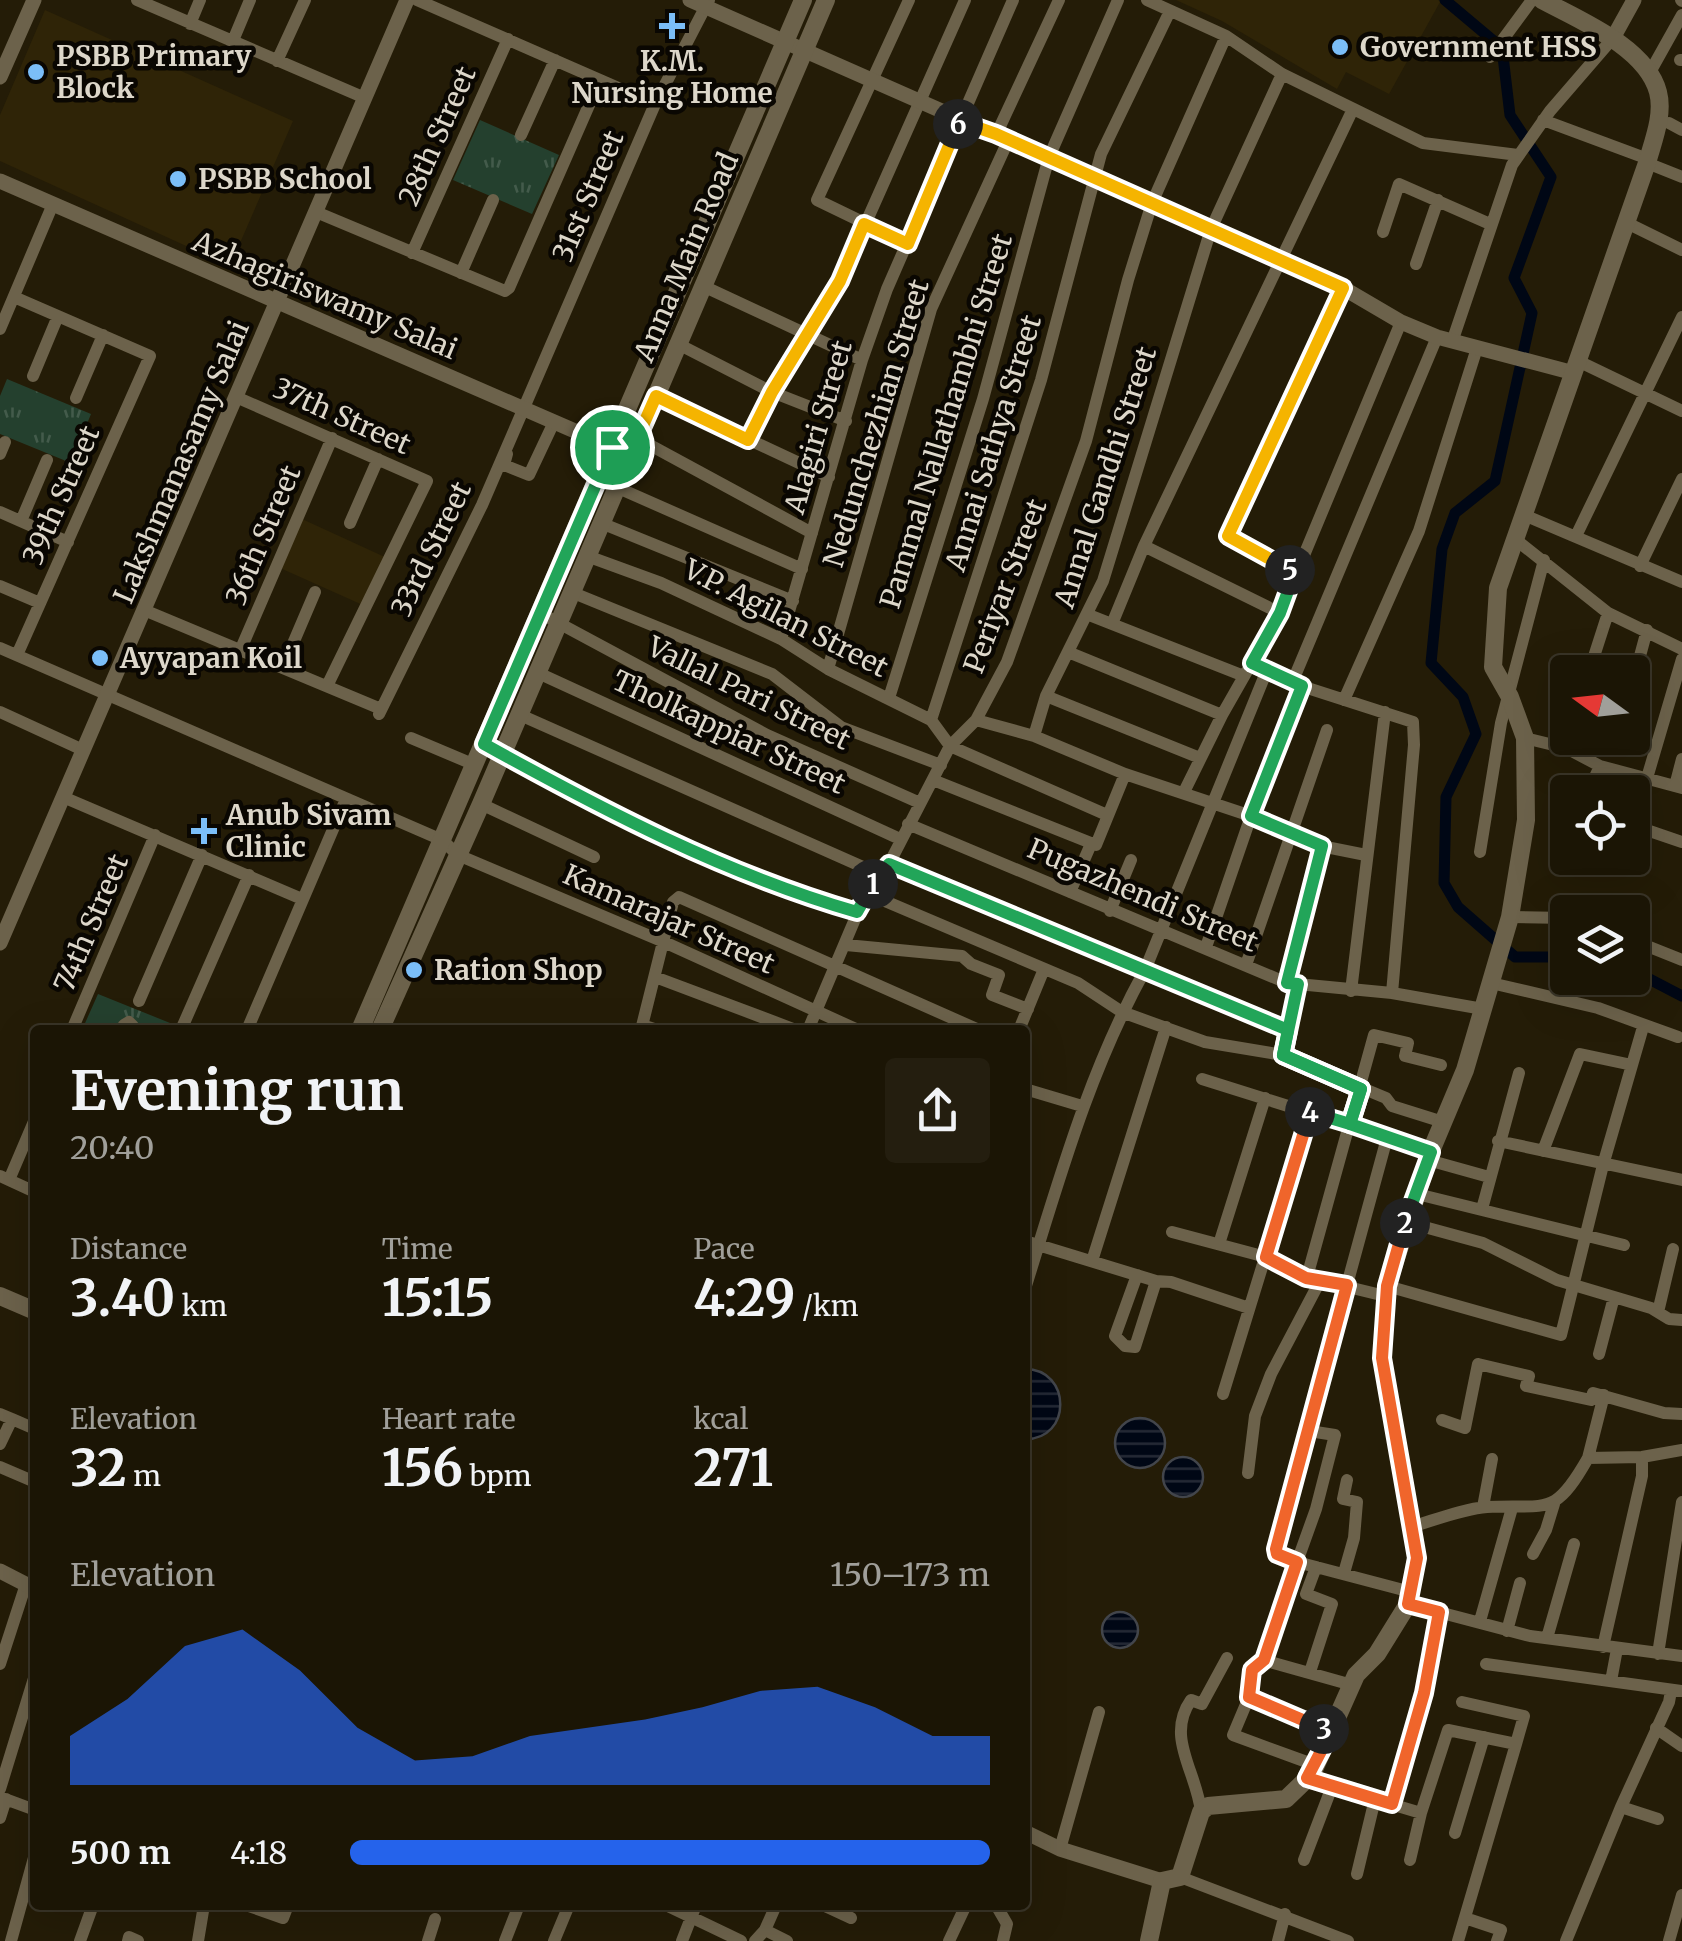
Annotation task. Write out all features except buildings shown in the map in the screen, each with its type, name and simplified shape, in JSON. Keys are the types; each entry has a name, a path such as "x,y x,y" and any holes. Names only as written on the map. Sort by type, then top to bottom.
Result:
{"main road":[{"name":"Anna Main Road","path":"362,1025 802,0"},
{"name":"Anna Main Road","path":"382,1025 826,0"},
{"path":"1149,1941 1200,1812 1208,1806 1286,1798 1311,1772 1356,1675 1377,1654 1409,1598 1417,1558 1382,1358 1387,1286 1406,1222 1465,1070 1510,920 1526,820 1524,738 1510,697 1494,667 1498,588 1648,161 1659,116 1658,93 1649,74 1613,38 1543,0"},
{"path":"0,1296 30,1309"}],"street":[{"path":"0,78 34,0"},
{"path":"190,24 200,0"},
{"path":"232,42 250,0"},
{"path":"277,62 305,0"},
{"name":"Lakshmanasamy Salai","path":"0,943 408,0"},
{"path":"417,0 656,104"},
{"path":"690,0 707,4 872,83 1343,288 1401,322 1477,348 1576,367 1682,411"},
{"path":"908,244 817,200 909,0"},
{"path":"748,440 772,392 840,281 965,0"},
{"name":"Alagiri Street","path":"781,640 886,289 1014,0"},
{"name":"Nedunchezhian Street","path":"828,670 931,309 1059,0"},
{"name":"Pammal Nallathambhi Street","path":"888,698 983,399 1049,158 1118,0"},
{"path":"1147,0 1226,36 1282,74 1423,143 1518,155"},
{"path":"1490,57 1532,0"},
{"path":"1206,946 1297,684 1444,339 1512,164 1543,120 1613,38 1634,0"},
{"path":"140,1 365,98"},
{"name":"31st Street","path":"526,409 656,104 707,4"},
{"name":"Annai Sathya Street","path":"931,720 1041,380 1102,154 1170,11"},
{"path":"1649,74 1682,16"},
{"name":"Periyar Street","path":"810,1025 866,894 885,869 950,746 976,720 1007,662 1086,441 1152,204 1226,36"},
{"name":"28th Street","path":"412,253 508,39"},
{"path":"521,135 554,60"},
{"name":"Annal Gandhi Street","path":"1034,736 1046,696 1103,581 1211,229 1282,74"},
{"path":"316,212 504,291 509,288 600,80"},
{"path":"1112,624 1144,546 1353,109"},
{"path":"1543,120 1682,178"},
{"name":"Azhagiriswamy Salai","path":"0,181 612,447 634,446"},
{"path":"1383,232 1399,184 1490,224"},
{"path":"460,274 493,200"},
{"path":"1416,264 1438,200"},
{"path":"0,329 53,204"},
{"path":"1626,222 1682,250"},
{"path":"703,286 862,360"},
{"path":"1295,572 1228,536 1343,288"},
{"path":"14,297 104,335 76,398"},
{"path":"33,376 58,316"},
{"path":"1576,536 1682,317"},
{"path":"1184,792 1280,613 1401,322"},
{"name":"39th Street","path":"17,655 150,356 104,335"},
{"path":"678,344 772,392 846,421"},
{"path":"1344,700 1419,532 1477,348"},
{"path":"656,396 829,476"},
{"name":"37th Street","path":"236,397 427,481 327,686"},
{"path":"526,409 504,460 506,466 530,474 554,422"},
{"name":"33rd Street","path":"327,686 380,711 526,409"},
{"name":"36th Street","path":"240,651 332,438"},
{"path":"634,446 812,532"},
{"path":"350,523 378,459"},
{"path":"20,521 47,460"},
{"path":"1640,566 1682,478"},
{"path":"616,487 802,570"},
{"path":"0,512 68,542"},
{"path":"1524,515 1682,582"},
{"path":"601,522 793,602"},
{"path":"1515,539 1608,613 1682,649"},
{"path":"1144,546 1280,613"},
{"name":"V.P. Agilan Street","path":"586,556 661,584 781,640 828,670 931,720 950,746"},
{"path":"1480,852 1501,723 1544,560"},
{"path":"0,586 40,603"},
{"path":"283,667 315,592"},
{"path":"571,592 772,674 841,727 941,766"},
{"path":"144,610 327,686"},
{"name":"Vallal Pari Street","path":"540,613 767,734 920,803"},
{"path":"1594,655 1608,613"},
{"path":"1089,614 1244,676"},
{"path":"1641,655 1648,630"},
{"path":"0,648 442,840 458,855"},
{"path":"1068,652 1222,715"},
{"path":"1648,775 1682,659"},
{"path":"1252,663 1297,684 1412,722 1414,745 1392,993"},
{"path":"1248,1308 1171,1282 1032,1244 1082,1106 1122,1012 1145,970 1267,670"},
{"name":"Tholkappiar Street","path":"536,672 900,839"},
{"path":"1046,696 1200,758"},
{"path":"0,712 84,750"},
{"path":"1350,990 1385,712"},
{"path":"518,714 885,869 1288,1030"},
{"path":"976,720 1034,736 1125,774 1251,816 1322,846 1366,855"},
{"path":"1246,965 1327,730"},
{"path":"411,738 474,765"},
{"path":"1524,738 1566,748 1600,766 1635,775"},
{"path":"484,744 584,800 708,858 857,912"},
{"path":"950,746 1107,816"},
{"path":"1650,779 1678,787 1682,759"},
{"path":"1596,775 1600,766"},
{"path":"933,780 1096,846 1125,774"},
{"path":"63,797 302,899"},
{"path":"249,1025 346,799"},
{"path":"481,804 594,858"},
{"name":"Pugazhendi Street","path":"908,824 1292,984 1392,993 1483,1009"},
{"path":"1650,831 1682,842"},
{"name":"74th Street","path":"74,1025 155,835"},
{"path":"1070,892 1091,844"},
{"path":"1283,1055 1292,984 1322,846"},
{"name":"Kamarajar Street","path":"458,855 846,1025"},
{"path":"140,1001 202,856"},
{"path":"1110,911 1131,860"},
{"path":"183,1025 248,874"},
{"path":"866,894 1078,983 1122,1012 1205,1042 1283,1055 1386,1098 1392,1106 1443,1122"},
{"path":"643,1025 673,902 679,897 968,1025"},
{"path":"1510,920 1550,919"},
{"path":"846,945 962,956 971,964 999,975 992,994 1028,1009"},
{"path":"1650,947 1682,960"},
{"path":"1021,1025 1044,968"},
{"path":"655,977 783,1025"},
{"path":"1492,979 1598,1008 1678,1037"},
{"path":"1172,1232 1266,1257 1313,1280 1381,1295 1387,1286 1561,1335 1643,1027"},
{"path":"1092,1261 1166,1028"},
{"path":"1248,1473 1255,1416 1313,1280 1374,1035 1408,1043 1405,1056 1441,1065"},
{"path":"1544,1151 1580,1054 1632,1065"},
{"path":"1482,1209 1519,1073"},
{"path":"1202,1079 1350,1124 1489,1177"},
{"path":"1030,1090 1082,1106"},
{"path":"1219,1244 1264,1098"},
{"path":"1223,1394 1310,1111"},
{"path":"30,1129 5,1178 30,1190"},
{"path":"1387,1138 1277,1554 1344,1573 1439,1612 1508,1630 1682,1656"},
{"path":"1498,1141 1682,1180"},
{"path":"1417,1194 1624,1245"},
{"path":"1406,1222 1483,1243 1573,1286 1658,1312 1668,1319 1682,1320"},
{"path":"1658,1312 1673,1249"},
{"path":"1137,1275 1115,1336 1125,1346 1135,1346 1156,1281"},
{"path":"1599,1354 1614,1297"},
{"path":"1442,1420 1466,1428 1478,1364 1528,1376 1526,1386 1590,1400 1593,1393 1664,1413 1682,1414"},
{"path":"1532,1554 1546,1530 1554,1504 1572,1488 1588,1458 1604,1395"},
{"path":"0,1444 6,1416 30,1427"},
{"path":"1309,1431 1336,1435 1316,1509 1264,1660 1252,1670 1249,1697 1233,1735 1333,1784 1421,1813"},
{"path":"1588,1458 1642,1457 1682,1450"},
{"path":"1611,1681 1610,1648 1642,1476 1642,1457"},
{"path":"1483,1507 1492,1459"},
{"path":"0,1468 30,1480"},
{"path":"1344,1573 1354,1538 1357,1502 1343,1499 1347,1480"},
{"path":"1658,1654 1682,1502"},
{"path":"1410,1527 1483,1507 1554,1504"},
{"path":"1480,1621 1512,1508"},
{"path":"1546,1638 1574,1544"},
{"path":"1310,1672 1332,1604 1306,1594 1316,1567"},
{"path":"0,1571 30,1587 0,1664"},
{"path":"1508,1630 1520,1583"},
{"path":"1392,1804 1424,1693 1439,1612"},
{"path":"1200,1812 1180,1734 1180,1716 1191,1700 1202,1704 1226,1658"},
{"path":"1264,1660 1352,1685"},
{"path":"1486,1664 1677,1691 1620,1807 1566,1941"},
{"path":"0,1818 2,1795 30,1693"},
{"path":"1249,1697 1331,1732"},
{"path":"1458,1941 1524,1716 1462,1702"},
{"path":"1060,1849 1098,1712"},
{"path":"1656,1728 1682,1746"},
{"path":"1410,1860 1448,1730 1516,1744"},
{"path":"1455,1833 1484,1737"},
{"path":"1304,1860 1333,1784"},
{"path":"2,1795 30,1808"},
{"path":"1357,1874 1375,1798"},
{"path":"1620,1807 1658,1819"},
{"path":"1030,1838 1284,1914 1348,1941"},
{"path":"11,1941 30,1872"},
{"path":"1668,1941 1682,1896"},
{"path":"80,1941 91,1910"},
{"path":"198,1941 203,1910"},
{"path":"504,1941 516,1910"},
{"path":"554,1941 566,1910"},
{"path":"773,1910 760,1936 787,1941"},
{"path":"834,1910 851,1918"},
{"path":"949,1941 964,1910"},
{"path":"999,1910 1007,1924 1003,1941"},
{"path":"682,1941 693,1911 741,1941"},
{"path":"1278,1941 1284,1914"},
{"path":"1464,1918 1500,1930 1496,1941"},
{"path":"428,1941 435,1919"},
{"path":"128,1941 130,1937 138,1941"}],"shaded area":[{"name":"Government HSS","path":"1176,0 1440,2 1389,94 1346,72 1337,89 1222,21"},
{"path":"45,10 293,121 230,266 0,161 0,115"},
{"path":"302,519 387,558 365,606 280,568"},
{"path":"1030,1370 1051,1380 1060,1404 1058,1417 1040,1436 1030,1438"},
{"path":"1140,1418 1157,1426 1165,1443 1157,1460 1140,1468 1123,1460 1115,1443 1123,1426"},
{"path":"1183,1457 1197,1463 1203,1477 1197,1491 1183,1497 1169,1491 1163,1477 1169,1463"},
{"path":"1120,1612 1133,1617 1138,1630 1133,1643 1120,1648 1107,1643 1102,1630 1107,1617"}],"green space":[{"path":"480,120 559,155 532,214 453,180"},
{"path":"7,379 91,414 71,463 0,434 0,396"},
{"path":"98,994 175,1025 84,1025"}],"waterway":[{"path":"1445,0 1502,48 1510,115 1551,177 1514,278 1532,313 1495,481 1455,513 1442,549 1431,663 1463,697 1476,734 1446,797 1444,883 1458,907 1515,957 1550,957"},
{"path":"1650,979 1682,996"}],"place":[{"name":"K.M. Nursing Home","path":"672,26"},
{"name":"Government HSS","path":"1340,47"},
{"name":"PSBB Primary Block","path":"36,72"},
{"name":"PSBB School","path":"178,179"},
{"name":"Ayyapan Koil","path":"100,658"},
{"name":"Anub Sivam Clinic","path":"204,831"},
{"name":"Ration Shop","path":"414,970"}],"route":[{"path":"612,447 484,744 642,828 834,906 857,912 889,864 1288,1030 1283,1055 1361,1089 1350,1124 1431,1152 1391,1269 1382,1358 1417,1558 1408,1604 1439,1612 1424,1693 1392,1804 1307,1778 1331,1732 1249,1697 1252,1670 1264,1660 1297,1562 1277,1554 1276,1549 1347,1285 1306,1278 1266,1257 1310,1111 1350,1124 1361,1089 1330,1074 1283,1055 1298,984 1287,983 1322,846 1251,816 1302,686 1252,663 1280,613 1295,572 1228,536 1343,288 959,121 908,244 864,224 840,281 772,392 748,440 656,396 630,455 612,447"}]}
